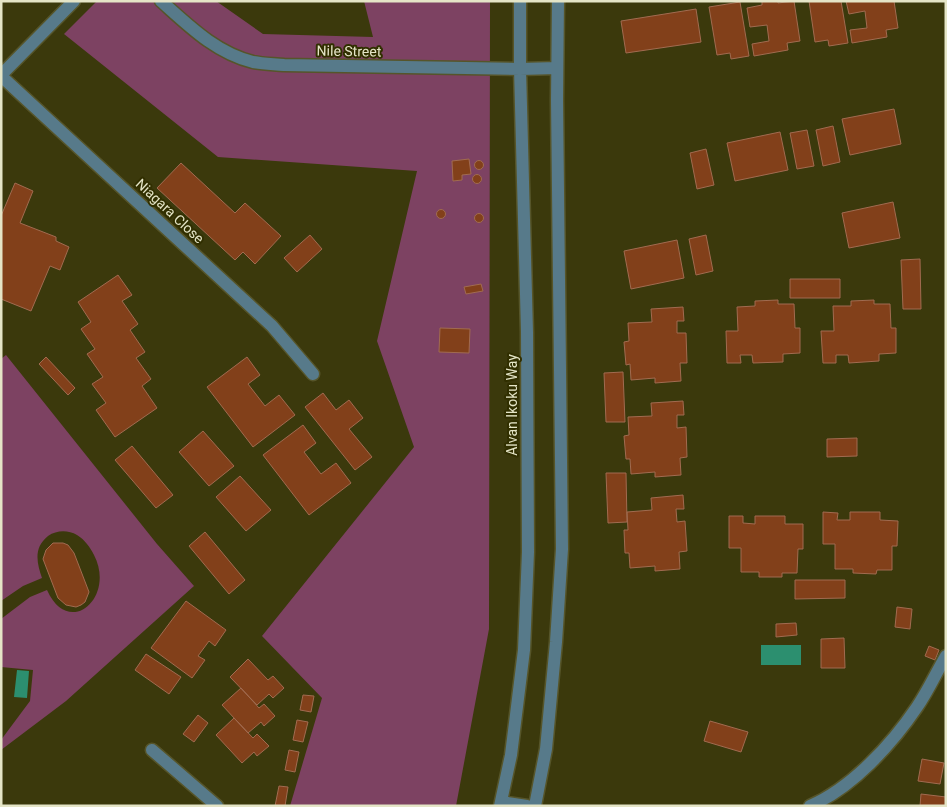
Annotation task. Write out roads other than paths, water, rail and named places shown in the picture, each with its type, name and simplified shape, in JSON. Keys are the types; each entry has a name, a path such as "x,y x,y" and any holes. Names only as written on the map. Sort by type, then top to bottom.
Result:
{"street":[{"path":"1,76 74,1"},
{"name":"Nile Street","path":"161,1 196,32 222,51 254,62 284,65 557,68"},
{"name":"Alvan Ikoku Way","path":"500,804 511,755 524,650 528,552 527,332 520,1"},
{"path":"535,806 546,749 562,548 558,1"},
{"name":"Niagara Close","path":"1,76 272,326 313,374"},
{"path":"810,806 829,802 878,756 918,706 946,656"},
{"path":"152,750 217,806"},
{"path":"500,804 527,806"}]}
